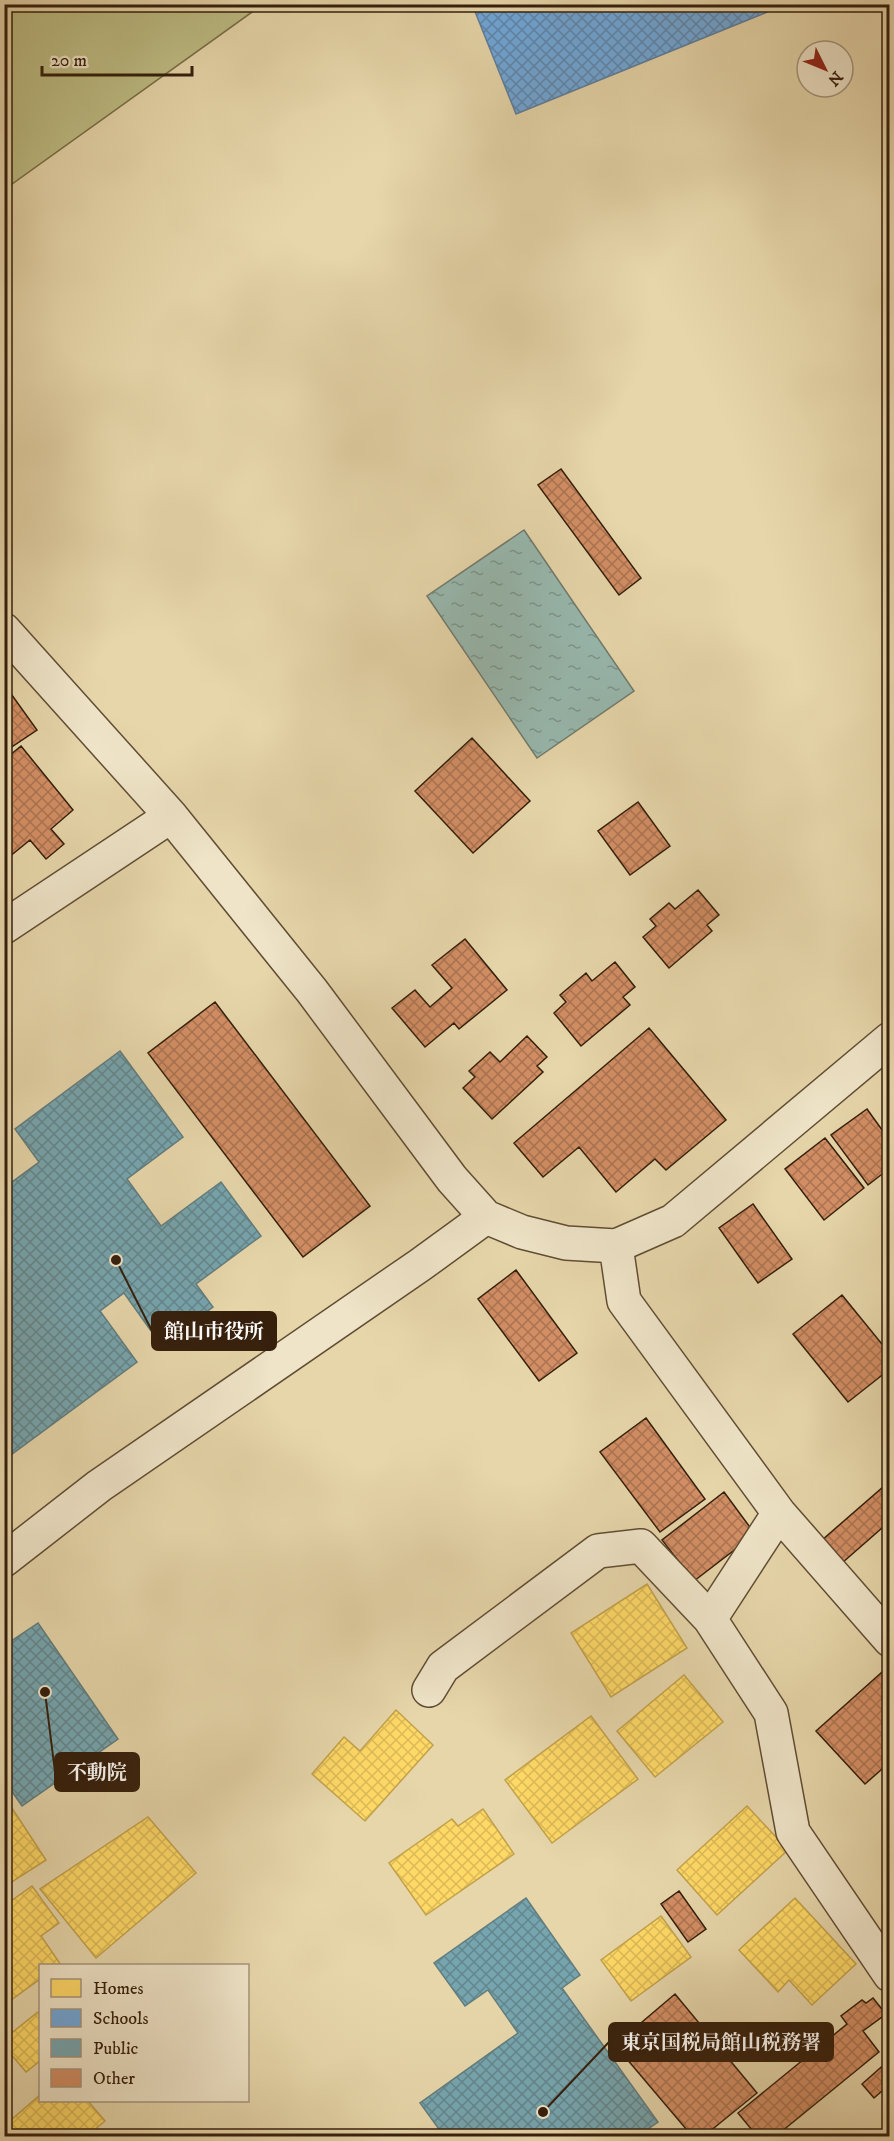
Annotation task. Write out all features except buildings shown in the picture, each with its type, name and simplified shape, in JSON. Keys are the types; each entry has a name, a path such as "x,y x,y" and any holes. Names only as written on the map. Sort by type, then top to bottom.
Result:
{"street":[{"path":"4,630 171,816 312,991 452,1179 486,1216 522,1232 566,1243 616,1246 673,1221 890,1039"},
{"path":"4,927 171,816"},
{"path":"4,1560 99,1486 420,1265 486,1216"},
{"path":"616,1246 624,1301 779,1513 890,1640"},
{"path":"710,1619 779,1513"},
{"path":"429,1690 443,1667 598,1551 641,1546 710,1619 771,1713 793,1832 890,1975"}],"shaded area":[{"path":"5,4 262,4 262,5 5,189"}],"water":[{"path":"524,530 634,691 537,758 427,596"}],"place":[{"name":"館山市役所","path":"116,1260"},
{"name":"不動院","path":"45,1692"},
{"name":"東京国税局館山税務署","path":"543,2112"}]}
